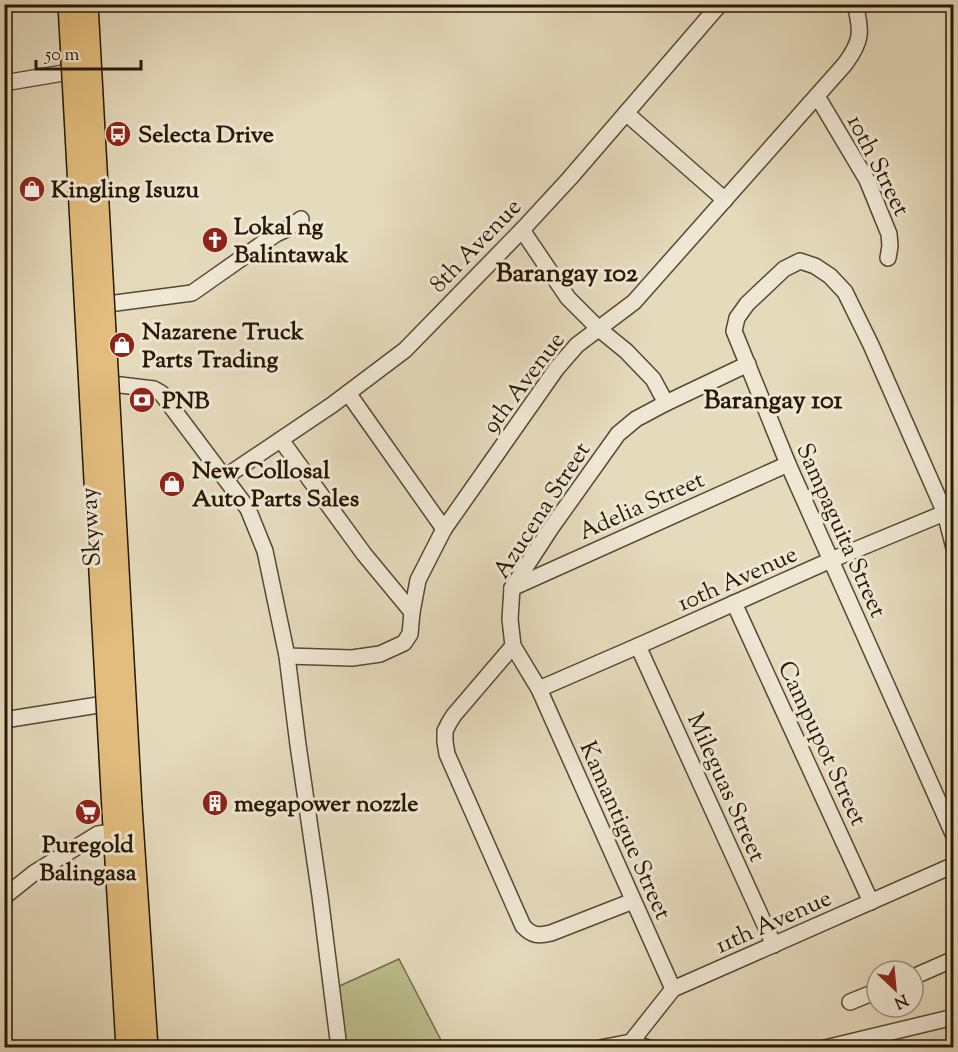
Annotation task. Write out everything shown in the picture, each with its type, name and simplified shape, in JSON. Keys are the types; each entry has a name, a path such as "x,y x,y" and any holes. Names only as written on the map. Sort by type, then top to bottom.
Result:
{"highway":[{"name":"Skyway","path":"69,4 112,810 127,1047"},
{"name":"Skyway","path":"87,4 130,794 147,1047"}],"street":[{"name":"8th Avenue","path":"225,477 348,393 405,350 570,178 720,4"},
{"name":"9th Avenue","path":"286,656 352,658 380,654 404,643 410,634 418,580 444,529 557,368 577,345 634,302 855,52 860,30 855,4"},
{"path":"4,82 97,68"},
{"name":"10th Street","path":"818,96 867,180 889,234 888,258"},
{"path":"626,112 725,200"},
{"path":"108,304 192,293 301,219"},
{"path":"522,230 568,298 653,379 666,403"},
{"name":"Sampaguita Street","path":"949,511 845,292 830,276 815,266 800,261 784,269 747,304 736,318 734,331 788,464 954,836"},
{"name":"Azucena Street","path":"513,646 510,619 512,588 551,528 618,434 636,419 748,364"},
{"path":"112,384 154,389 161,393 248,509 265,551 286,656 339,1047"},
{"path":"348,393 444,529"},
{"path":"281,440 364,554 412,612"},
{"name":"Adelia Street","path":"512,588 788,464"},
{"path":"949,511 954,548"},
{"name":"10th Avenue","path":"539,688 949,511"},
{"name":"Campupot Street","path":"734,603 871,902"},
{"path":"513,646 454,715 446,731 445,742 447,754 523,926 534,935 542,935 633,901"},
{"name":"Kamantigue Street","path":"513,646 539,688 673,989"},
{"name":"Mileguas Street","path":"638,646 774,945"},
{"path":"4,720 132,699"},
{"path":"4,897 34,873 98,834 112,832"},
{"name":"11th Avenue","path":"631,1042 673,989 954,865"},
{"path":"925,971 954,959"},
{"path":"850,1002 865,996"},
{"path":"825,1047 954,1017"},
{"path":"600,1047 631,1042 648,1047"}],"green space":[{"path":"399,959 444,1046 343,1047 335,988"}],"place":[{"name":"Selecta Drive","path":"118,134"},
{"name":"Kingling Isuzu","path":"32,189"},
{"name":"Lokal ng Balintawak","path":"215,240"},
{"name":"Nazarene Truck Parts Trading","path":"122,345"},
{"name":"PNB","path":"142,400"},
{"name":"New Collosal Auto Parts Sales","path":"172,484"},
{"name":"megapower nozzle","path":"215,803"},
{"name":"Puregold Balingasa","path":"88,812"}],"district":[{"name":"Barangay 102","path":"567,272"},
{"name":"Barangay 101","path":"773,399"}]}
